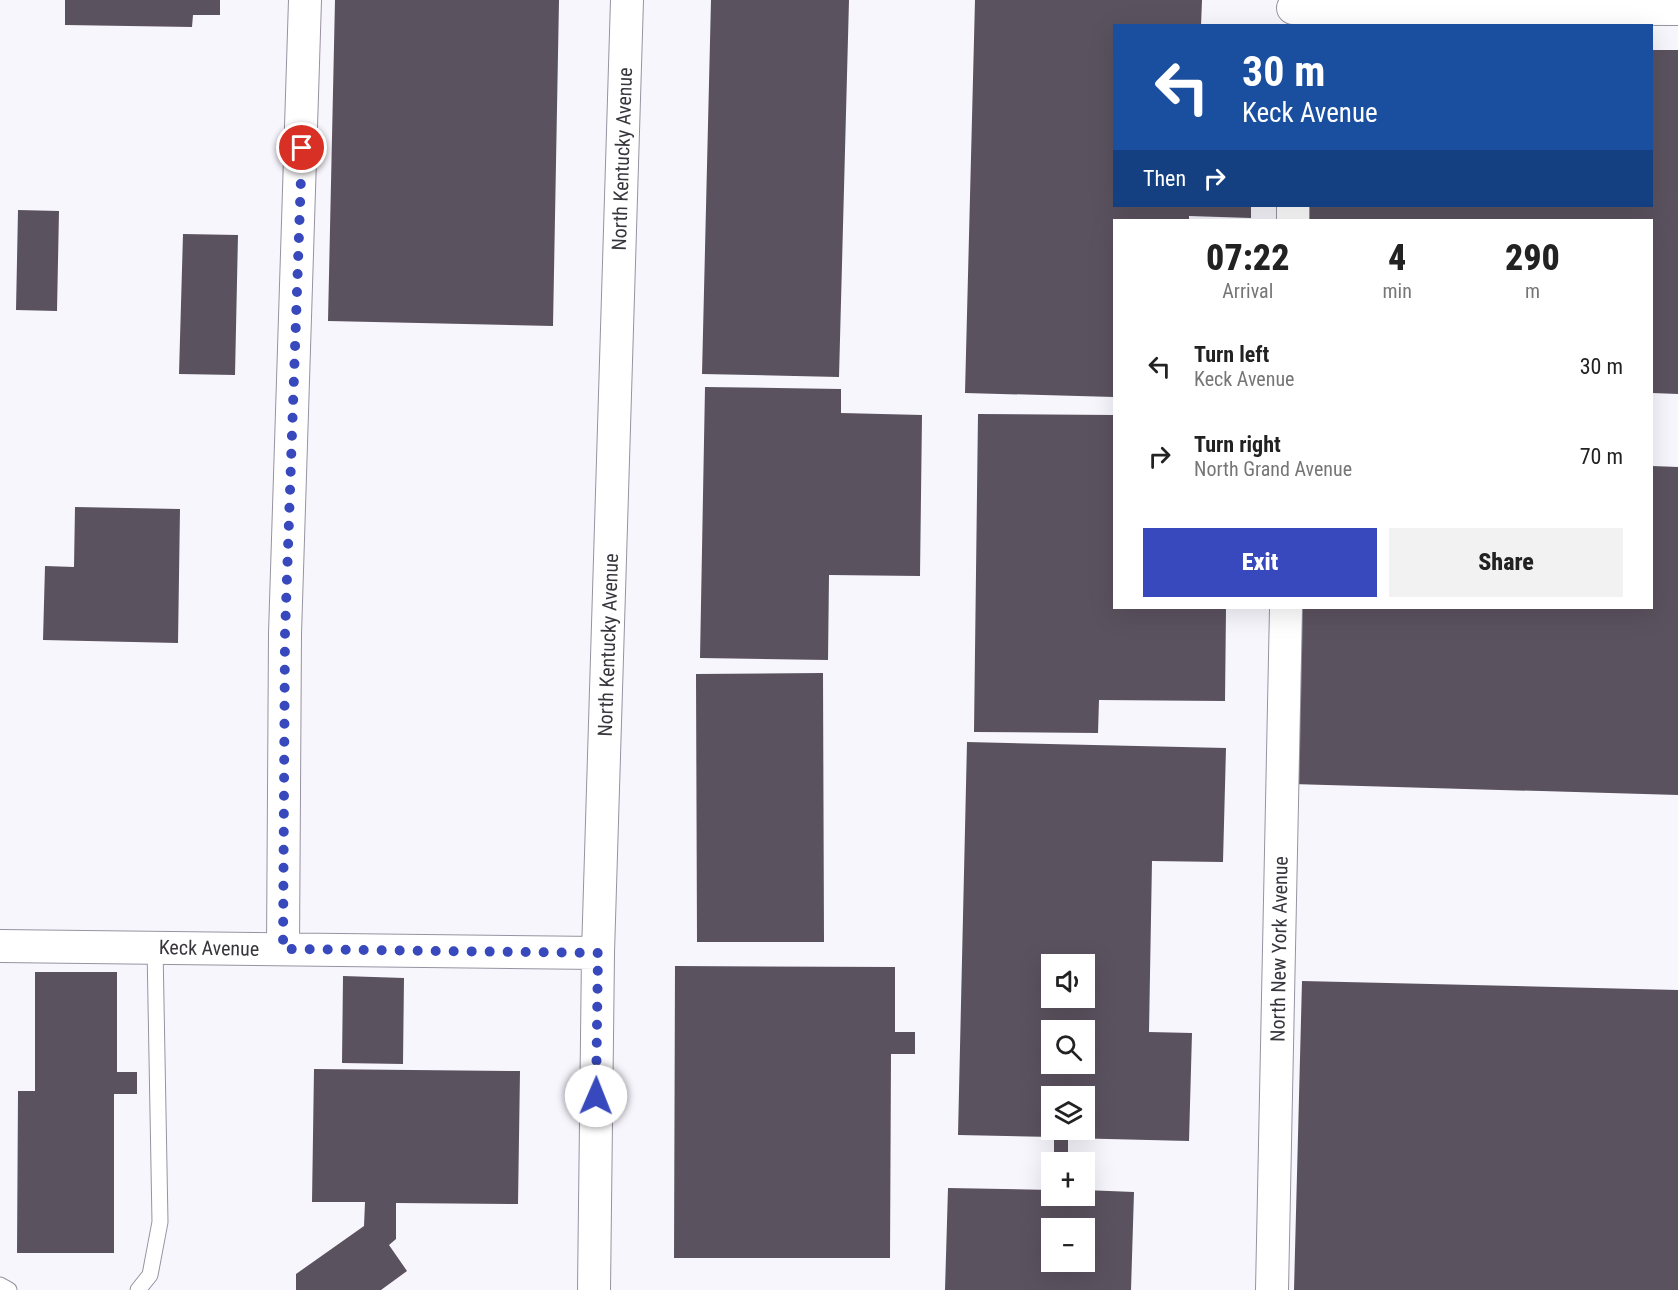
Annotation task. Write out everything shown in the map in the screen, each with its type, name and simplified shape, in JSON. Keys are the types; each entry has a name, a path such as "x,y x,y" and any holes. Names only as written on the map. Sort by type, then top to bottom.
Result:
{"street":[{"path":"283,949 285,634 305,0"},
{"name":"North Kentucky Avenue","path":"594,1290 598,953 627,0"},
{"path":"1293,11 1678,9"},
{"name":"North New York Avenue","path":"1272,1290 1286,609"},
{"name":"Keck Avenue","path":"0,946 598,953"}],"lane":[{"path":"138,1290 150,1275 160,1222 154,948"},
{"path":"0,1285 9,1290"}],"building":[{"path":"65,0 220,0 220,15 193,15 192,27 65,25"},
{"path":"335,0 559,0 553,326 328,321"},
{"path":"711,0 849,0 839,377 702,374"},
{"path":"975,0 1202,0 1201,24 1113,24 1113,207 1251,207 1251,218 1189,216 1189,219 1113,219 1113,397 965,393"},
{"path":"1653,50 1678,50 1678,394 1653,393 1653,219 1304,219 1304,207 1653,207"},
{"path":"18,210 59,211 57,311 16,310"},
{"path":"183,234 238,235 235,375 179,374"},
{"path":"705,387 841,389 841,413 922,415 920,576 829,575 828,660 700,658"},
{"path":"978,414 1113,415 1113,609 1226,609 1225,701 1099,700 1098,733 974,732"},
{"path":"1653,466 1678,467 1678,795 1292,784 1296,609 1653,609"},
{"path":"75,507 180,509 178,643 43,640 45,566 74,567"},
{"path":"823,673 824,942 697,942 696,674"},
{"path":"967,742 1226,748 1223,862 1152,861 1149,1032 1192,1033 1189,1141 1095,1139 1095,1086 1041,1086 1041,1137 958,1135"},
{"path":"675,966 895,967 895,1032 915,1032 915,1054 891,1054 890,1258 674,1258"},
{"path":"35,972 117,972 117,1072 137,1072 137,1094 114,1094 114,1253 17,1253 18,1091 35,1091"},
{"path":"343,976 404,978 403,1064 342,1063"},
{"path":"1302,981 1678,990 1678,1290 1294,1290"},
{"path":"314,1069 520,1071 518,1204 396,1203 396,1239 389,1245 407,1271 381,1290 296,1290 296,1274 364,1226 365,1202 312,1202"},
{"path":"1054,1140 1068,1140 1068,1152 1054,1152"},
{"path":"948,1188 1041,1190 1041,1206 1095,1206 1095,1190 1134,1192 1131,1290 945,1290"}],"route":[{"path":"302,148 285,634 283,949 598,953 596,1096"}]}
